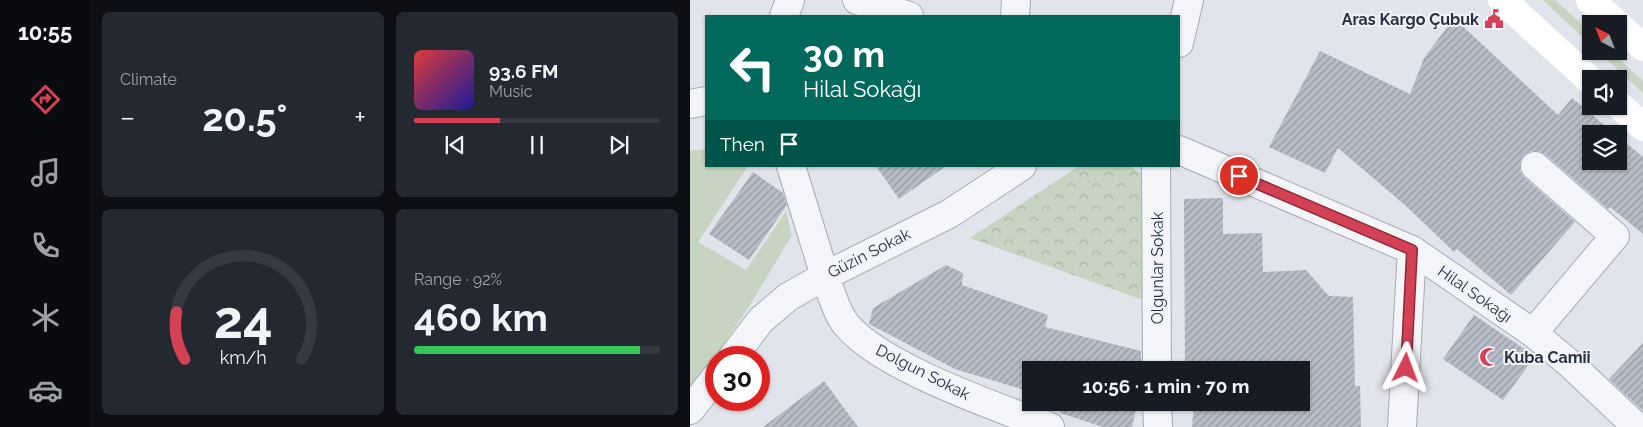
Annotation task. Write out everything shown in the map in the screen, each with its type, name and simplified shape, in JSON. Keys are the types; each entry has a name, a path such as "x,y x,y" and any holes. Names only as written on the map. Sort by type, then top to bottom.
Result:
{"main road":[{"path":"1502,0 1582,72"},
{"path":"1590,0 1607,15"},
{"path":"1628,34 1643,47"},
{"path":"1627,112 1643,127"}],"street":[{"path":"784,15 790,0"},
{"path":"857,0 906,15"},
{"path":"1015,15 1016,0"},
{"path":"1180,39 1189,0"},
{"path":"690,104 705,101"},
{"name":"Hilal Sokağı","path":"1180,150 1412,250 1532,333 1569,363 1637,427"},
{"path":"1532,333 1616,236 1535,166"},
{"name":"Dolgun Sokak","path":"791,167 825,276 842,318 864,343 907,367 982,402 1050,427"},
{"name":"Güzin Sokak","path":"741,346 761,320 788,297 825,276 949,214 1020,167"},
{"name":"Olgunlar Sokak","path":"1156,167 1157,361"},
{"path":"1402,427 1412,250"},
{"path":"690,410 705,391"},
{"path":"1158,411 1158,427"}],"green space":[{"path":"1543,0 1555,0 1582,25 1582,37"},
{"path":"1608,60 1620,60 1643,81 1643,93 1627,78 1627,70 1618,70"},
{"path":"705,149 705,167 747,167 698,242 746,270 786,211 792,235 723,346 705,346 705,372 690,395 690,151"},
{"path":"1077,167 1132,167 1141,173 1143,300 970,238"}],"building":[{"path":"1454,18 1558,115 1572,98 1582,106 1582,115 1592,115 1604,125 1582,125 1582,170 1627,170 1627,144 1643,157 1643,234 1610,207 1608,209 1545,154 1538,151 1530,151 1523,156 1520,162 1520,171 1525,178 1575,222 1511,295 1457,249 1454,252 1406,206 1338,148 1325,173 1269,147 1320,51 1410,94 1424,58"},
{"path":"877,167 945,167 899,199"},
{"path":"753,172 783,193 787,205 749,260 709,234"},
{"path":"1223,198 1223,234 1262,233 1263,272 1306,270 1329,296 1353,297 1355,386 1360,386 1361,427 1192,427 1193,411 1310,411 1310,361 1185,361 1184,199"},
{"path":"946,265 963,273 962,285 1048,315 1045,327 1141,351 1141,361 1022,361 1022,389 955,369 869,324 873,308"},
{"name":"Kuba Camii","path":"1474,315 1535,356 1503,400 1443,359"},
{"path":"1643,343 1643,411 1609,379"},
{"path":"824,381 858,427 763,427"},
{"path":"1061,411 1136,411 1132,427 1103,427 1060,413"}],"place":[{"name":"Aras Kargo Çubuk","path":"1494,19"},
{"name":"Kuba Camii","path":"1489,357"}],"route":[{"path":"1239,176 1412,250 1406,368"}]}
